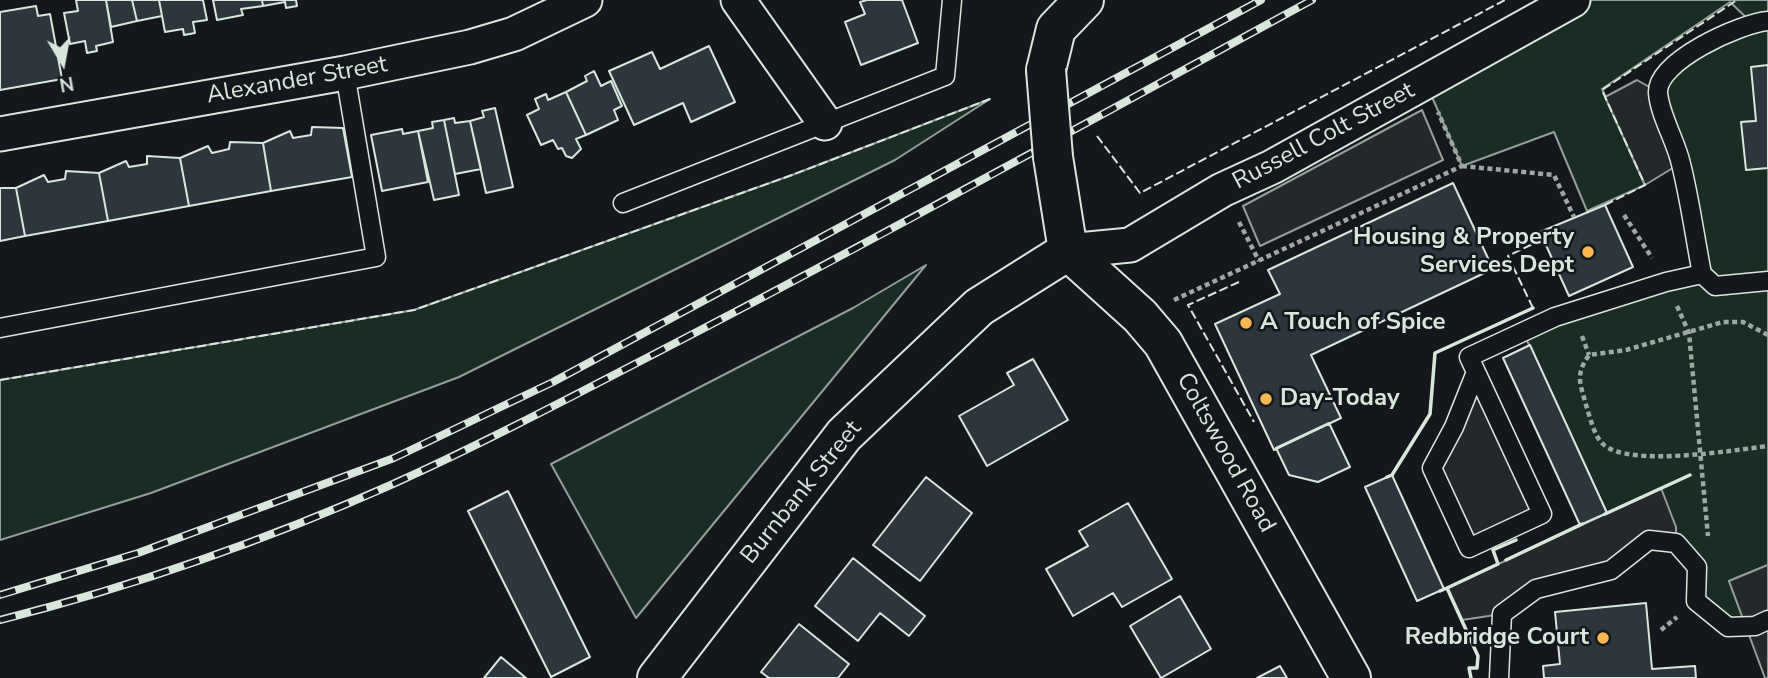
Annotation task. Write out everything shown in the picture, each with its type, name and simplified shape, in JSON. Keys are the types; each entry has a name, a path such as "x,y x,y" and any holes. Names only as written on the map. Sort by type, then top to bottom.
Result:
{"main road":[{"path":"1068,251 1053,157 1046,70 1056,29 1084,0"},
{"name":"Coltswood Road","path":"1068,251 1140,316 1163,343 1351,678"},
{"name":"Burnbank Street","path":"657,678 844,435 979,307 1068,251"}],"street":[{"name":"Alexander Street","path":"0,134 345,73 470,47 514,34 585,0"},
{"path":"738,0 825,123"},
{"name":"Russell Colt Street","path":"1068,251 1130,244 1222,190 1272,167 1573,0"}],"lane":[{"path":"623,203 945,76 952,0"},
{"path":"1768,21 1752,22 1715,36 1661,78 1658,92 1681,163 1702,274 1715,286 1768,281"},
{"path":"0,328 376,257 345,73"},
{"path":"1476,372 1454,427 1432,468 1469,548 1542,514 1476,372 1469,357 1555,317 1666,282 1702,274"},
{"path":"1499,678 1502,614 1536,589 1611,570 1649,540 1676,543 1697,567 1696,601 1728,627 1755,626 1768,620"}],"path":[{"path":"1426,83 1462,166"},
{"path":"1140,316 1462,166 1554,175 1574,218"},
{"path":"1222,190 1259,261"},
{"path":"1624,215 1666,282 1689,333 1708,545 1697,567"},
{"path":"1768,335 1743,322 1723,323 1626,350 1589,355 1579,369 1580,383 1591,421 1603,444 1618,453 1700,455 1768,446"}],"green space":[{"path":"1573,0 1768,0 1768,65 1756,121 1742,122 1768,168 1768,565 1729,581 1746,626 1707,609 1697,567 1676,543 1661,489 1607,513 1523,332 1702,274 1661,78 1751,22 1730,2 1602,89 1645,185 1587,211 1554,132 1462,166 1426,83"},
{"path":"990,99 895,160 459,377 151,493 0,540 0,380 414,310 792,175"},
{"path":"926,265 636,618 551,464 853,308"}],"shaded area":[{"path":"1637,80 1658,92 1681,163 1645,185 1605,97"},
{"path":"1422,110 1443,160 1260,246 1243,206"},
{"path":"1476,372 1542,514 1469,548 1432,468"},
{"path":"1661,488 1676,527 1676,543 1649,541 1611,570 1536,589 1502,614 1462,620 1447,588"},
{"path":"1768,565 1768,678 1765,678 1729,581"}],"building":[{"path":"76,0 106,0 113,42 96,46 97,51 87,53 85,41 70,44 64,13 78,11"},
{"path":"106,0 132,0 137,21 111,27"},
{"path":"132,0 159,0 162,16 137,21"},
{"path":"159,0 203,0 207,20 193,22 195,33 184,35 183,29 165,32"},
{"path":"213,0 262,0 263,6 241,9 243,15 217,20"},
{"path":"262,0 296,0 297,6 286,8 285,2 263,6"},
{"path":"902,0 918,43 861,65 845,22 865,14 860,2"},
{"path":"36,6 38,16 50,14 62,79 0,90 0,12"},
{"path":"709,46 735,102 691,122 683,103 634,125 609,71 652,52 660,69"},
{"path":"1768,65 1768,168 1746,170 1741,122 1756,121 1751,67"},
{"path":"594,71 601,86 611,81 622,106 614,110 618,120 586,135 566,92 587,81 585,76"},
{"path":"566,92 586,135 576,139 581,149 572,158 566,156 562,148 558,149 553,140 541,145 527,115 539,109 535,99 546,94 548,100"},
{"path":"495,108 513,187 486,193 470,121 484,117 482,111"},
{"path":"454,118 455,123 470,121 481,169 455,174 444,120"},
{"path":"444,120 459,195 434,200 418,131 433,128 432,122"},
{"path":"312,127 343,128 352,177 271,191 263,143 290,131 293,138 311,135"},
{"path":"402,129 403,134 418,131 428,182 382,191 371,135"},
{"path":"230,142 263,143 271,191 189,206 180,158 208,146 212,153 229,149"},
{"path":"147,156 180,158 189,206 108,221 99,173 126,161 129,167 147,164"},
{"path":"66,171 99,173 108,221 25,236 16,188 44,175 48,182 65,179"},
{"path":"1453,183 1493,269 1311,355 1341,418 1274,450 1215,324 1280,294 1268,270"},
{"path":"0,188 16,188 25,236 0,241"},
{"path":"1605,205 1633,267 1569,296 1540,232"},
{"path":"1530,345 1607,513 1580,525 1503,358"},
{"path":"1033,359 1068,420 987,466 959,416 1014,385 1007,373"},
{"path":"1329,423 1350,467 1318,482 1289,475 1276,448"},
{"path":"1392,475 1444,589 1417,601 1365,487"},
{"path":"926,477 972,513 920,581 873,545"},
{"path":"508,491 590,657 551,677 468,511"},
{"path":"1128,503 1172,579 1122,607 1113,593 1073,616 1046,569 1088,546 1079,531"},
{"path":"853,558 925,616 909,636 880,613 858,641 815,606"},
{"path":"1180,596 1211,649 1161,678 1130,626"},
{"name":"Redbridge Court","path":"1646,603 1652,669 1695,666 1696,678 1544,678 1543,666 1560,664 1555,612"},
{"path":"799,624 849,664 838,678 769,678 761,672"},
{"path":"501,657 526,678 484,678"},
{"path":"1280,666 1287,678 1257,678"}],"railway":[{"path":"0,595 138,553 394,458 553,382 1261,0"},
{"path":"0,620 150,577 249,543 345,505 430,467 766,296 1312,0"}],"fence":[{"path":"1097,136 1140,193 1505,0"},
{"path":"1605,205 1645,185 1602,90 1737,0"},
{"path":"0,380 414,310 792,175 990,99"},
{"path":"1533,308 1508,256 1543,239"},
{"path":"1239,282 1188,305 1254,422"}],"wall":[{"path":"1387,477 1392,475 1430,414 1435,353 1533,308"},
{"path":"1605,514 1690,475"},
{"path":"1506,560 1582,524"},
{"path":"1447,588 1498,564 1493,550 1516,540"},
{"path":"1440,591 1447,588 1478,656 1477,668 1469,668 1471,678"}],"place":[{"name":"Housing & Property Services Dept","path":"1588,252"},
{"name":"A Touch of Spice","path":"1246,323"},
{"name":"Day-Today","path":"1266,399"},
{"name":"Redbridge Court","path":"1603,638"}]}
